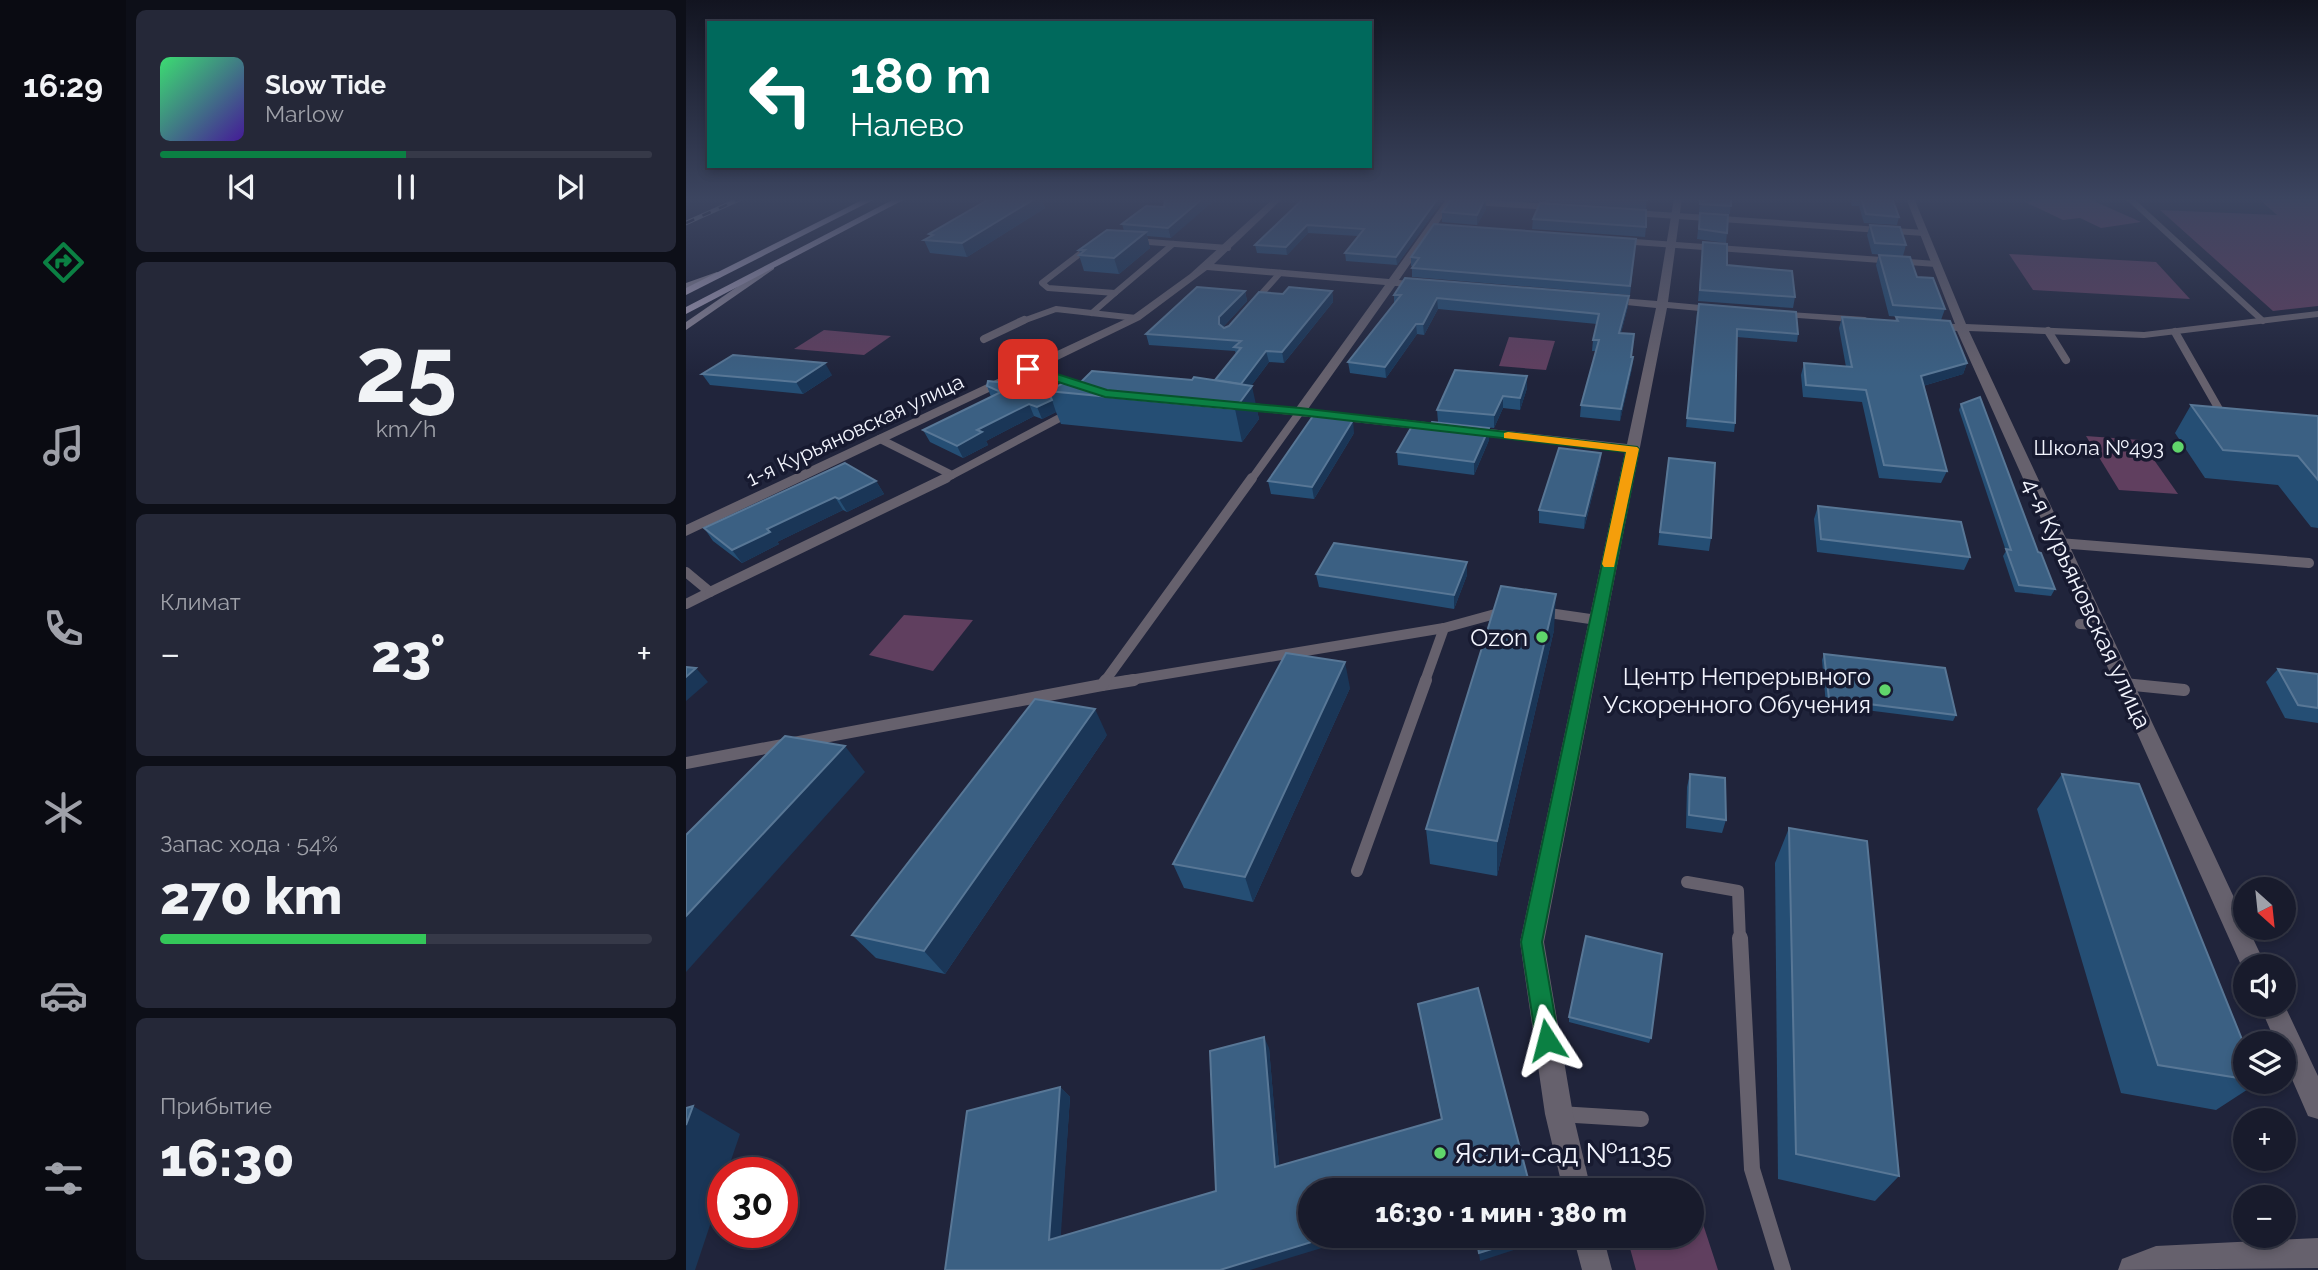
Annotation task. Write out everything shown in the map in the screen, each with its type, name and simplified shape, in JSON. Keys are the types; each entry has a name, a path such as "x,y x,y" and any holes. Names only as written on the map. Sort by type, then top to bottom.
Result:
{"main road":[{"path":"686,290 754,257"},
{"path":"686,311 789,257"}],"street":[{"name":"1-я Курьяновская улица","path":"686,531 1136,318 1172,296 1218,257"},
{"path":"1300,412 1409,257"},
{"path":"1574,1178 1559,1114 1532,942 1662,305 1669,257"},
{"name":"4-я Курьяновская улица","path":"1933,257 2059,543 2088,624 2124,684 2248,954"},
{"path":"686,327 770,267"},
{"path":"1208,267 1432,286"},
{"path":"1595,299 1730,310"},
{"path":"1756,312 1877,321"},
{"path":"1918,325 2144,335 2318,314"},
{"path":"1028,369 1105,393"},
{"path":"1216,404 1633,449"},
{"path":"2277,1017 2318,1106"},
{"path":"1591,1248 1597,1270"},
{"path":"2133,1270 2155,1261 2318,1253"}],"lane":[{"path":"1076,257 1042,283 1048,288 1115,293"},
{"path":"1092,313 1157,257"},
{"path":"1842,257 1936,264"},
{"path":"2194,257 2263,321"},
{"path":"1245,313 1280,273"},
{"path":"984,339 1042,312 1056,309 1136,318"},
{"path":"2048,331 2066,360"},
{"path":"2175,332 2228,424"},
{"path":"686,604 952,475 1082,406"},
{"path":"1102,685 1300,412"},
{"path":"880,439 952,475"},
{"path":"2059,543 2309,564"},
{"path":"686,572 710,592"},
{"path":"686,764 1102,685 1444,628 1515,608"},
{"path":"1529,610 1597,620"},
{"path":"1357,871 1444,628"},
{"path":"2124,684 2184,690"},
{"path":"1688,882 1738,891 1752,1169 1783,1270"},
{"path":"1559,1114 1641,1119"}],"shaded area":[{"path":"2011,257 2156,262 2190,299 2033,290"},
{"path":"2213,257 2318,257 2318,306 2273,311"},
{"path":"824,330 891,336 864,355 794,349"},
{"path":"1509,337 1555,341 1546,370 1499,366"},
{"path":"2086,436 2140,440 2178,494 2119,490"},
{"path":"904,615 973,620 933,671 869,655"},
{"path":"1704,1227 1718,1270 1636,1270 1630,1248 1704,1248"}],"building":[{"path":"1413,257 1634,257 1630,286 1412,268 1419,258"},
{"path":"1702,257 1727,257 1727,265 1792,271 1795,297 1700,290"},
{"path":"1880,257 1910,257 1917,277 1933,278 1945,309 1893,305"},
{"path":"1405,278 1629,296 1619,333 1634,334 1633,357 1621,409 1581,405 1599,340 1593,340 1599,314 1437,298 1423,324 1416,324 1385,367 1348,362 1401,295 1394,295"},
{"path":"1197,287 1245,291 1219,317 1219,324 1224,328 1229,326 1259,292 1283,294 1289,287 1332,291 1282,352 1266,351 1241,384 1215,380 1241,348 1234,347 1241,341 1146,334"},
{"path":"1699,304 1796,312 1798,334 1737,329 1735,423 1687,418"},
{"path":"1842,317 1950,321 1967,363 1921,376 1947,471 1884,465 1866,390 1806,385 1804,363 1852,367"},
{"path":"733,355 825,363 796,382 702,374"},
{"path":"1455,370 1527,376 1520,398 1503,396 1494,415 1437,410"},
{"path":"1092,371 1192,380 1194,377 1252,386 1235,409 1048,391 1071,379 1080,383"},
{"path":"988,381 1054,388 1048,391 1052,400 1037,407 1029,404 977,430 982,432 957,446 923,430 1001,392 987,386"},
{"path":"1980,397 2038,552 2041,553 2055,589 2019,585 2006,549 2011,550 1961,404"},
{"path":"2191,405 2318,416 2318,480 2298,456 2223,450"},
{"path":"1313,416 1353,420 1312,487 1268,481"},
{"path":"1432,422 1489,428 1474,462 1397,452 1412,426 1429,428"},
{"path":"1559,448 1601,453 1585,516 1539,510"},
{"path":"1669,458 1715,463 1711,538 1660,532"},
{"path":"845,463 876,481 767,529 770,532 732,550 704,528"},
{"path":"1818,506 1961,522 1970,557 1821,539"},
{"path":"1334,543 1467,562 1454,595 1316,574"},
{"path":"1501,586 1556,594 1497,841 1426,829"},
{"path":"1286,653 1345,662 1245,877 1173,864"},
{"name":"Центр Непрерывного Ускоренного Обучения","path":"1824,654 1945,668 1956,715 1829,699"},
{"path":"686,667 696,668 686,677"},
{"path":"2278,669 2318,674 2318,708 2298,705"},
{"path":"1035,699 1095,709 924,951 852,935"},
{"path":"785,736 845,746 686,916 686,835"},
{"path":"1690,774 1725,778 1726,820 1689,815"},
{"path":"2062,774 2139,784 2239,1031 2233,1031 2233,1077 2158,1065"},
{"path":"1789,828 1867,841 1899,1176 1796,1154"},
{"path":"1586,936 1662,954 1651,1038 1569,1017"},
{"name":"Ясли-сад №1135","path":"1478,988 1528,1178 1298,1178 1298,1246 1220,1270 945,1270 967,1111 1060,1087 1049,1240 1216,1191 1210,1051 1264,1037 1275,1167 1442,1119 1418,1004"},
{"path":"693,1106 686,1125 686,1108"},
{"path":"1478,1248 1495,1248 1479,1253"}],"slow traffic":[{"path":"1508,435 1633,449 1609,564"}],"place":[{"name":"Школа №493","path":"2178,447"},
{"name":"Ozon","path":"1542,637"},
{"name":"Центр Непрерывного Ускоренного Обучения","path":"1885,690"},
{"name":"Ясли-сад №1135","path":"1440,1153"}],"route":[{"path":"1028,369 1105,393 1633,449 1532,942 1547,1040"}]}
